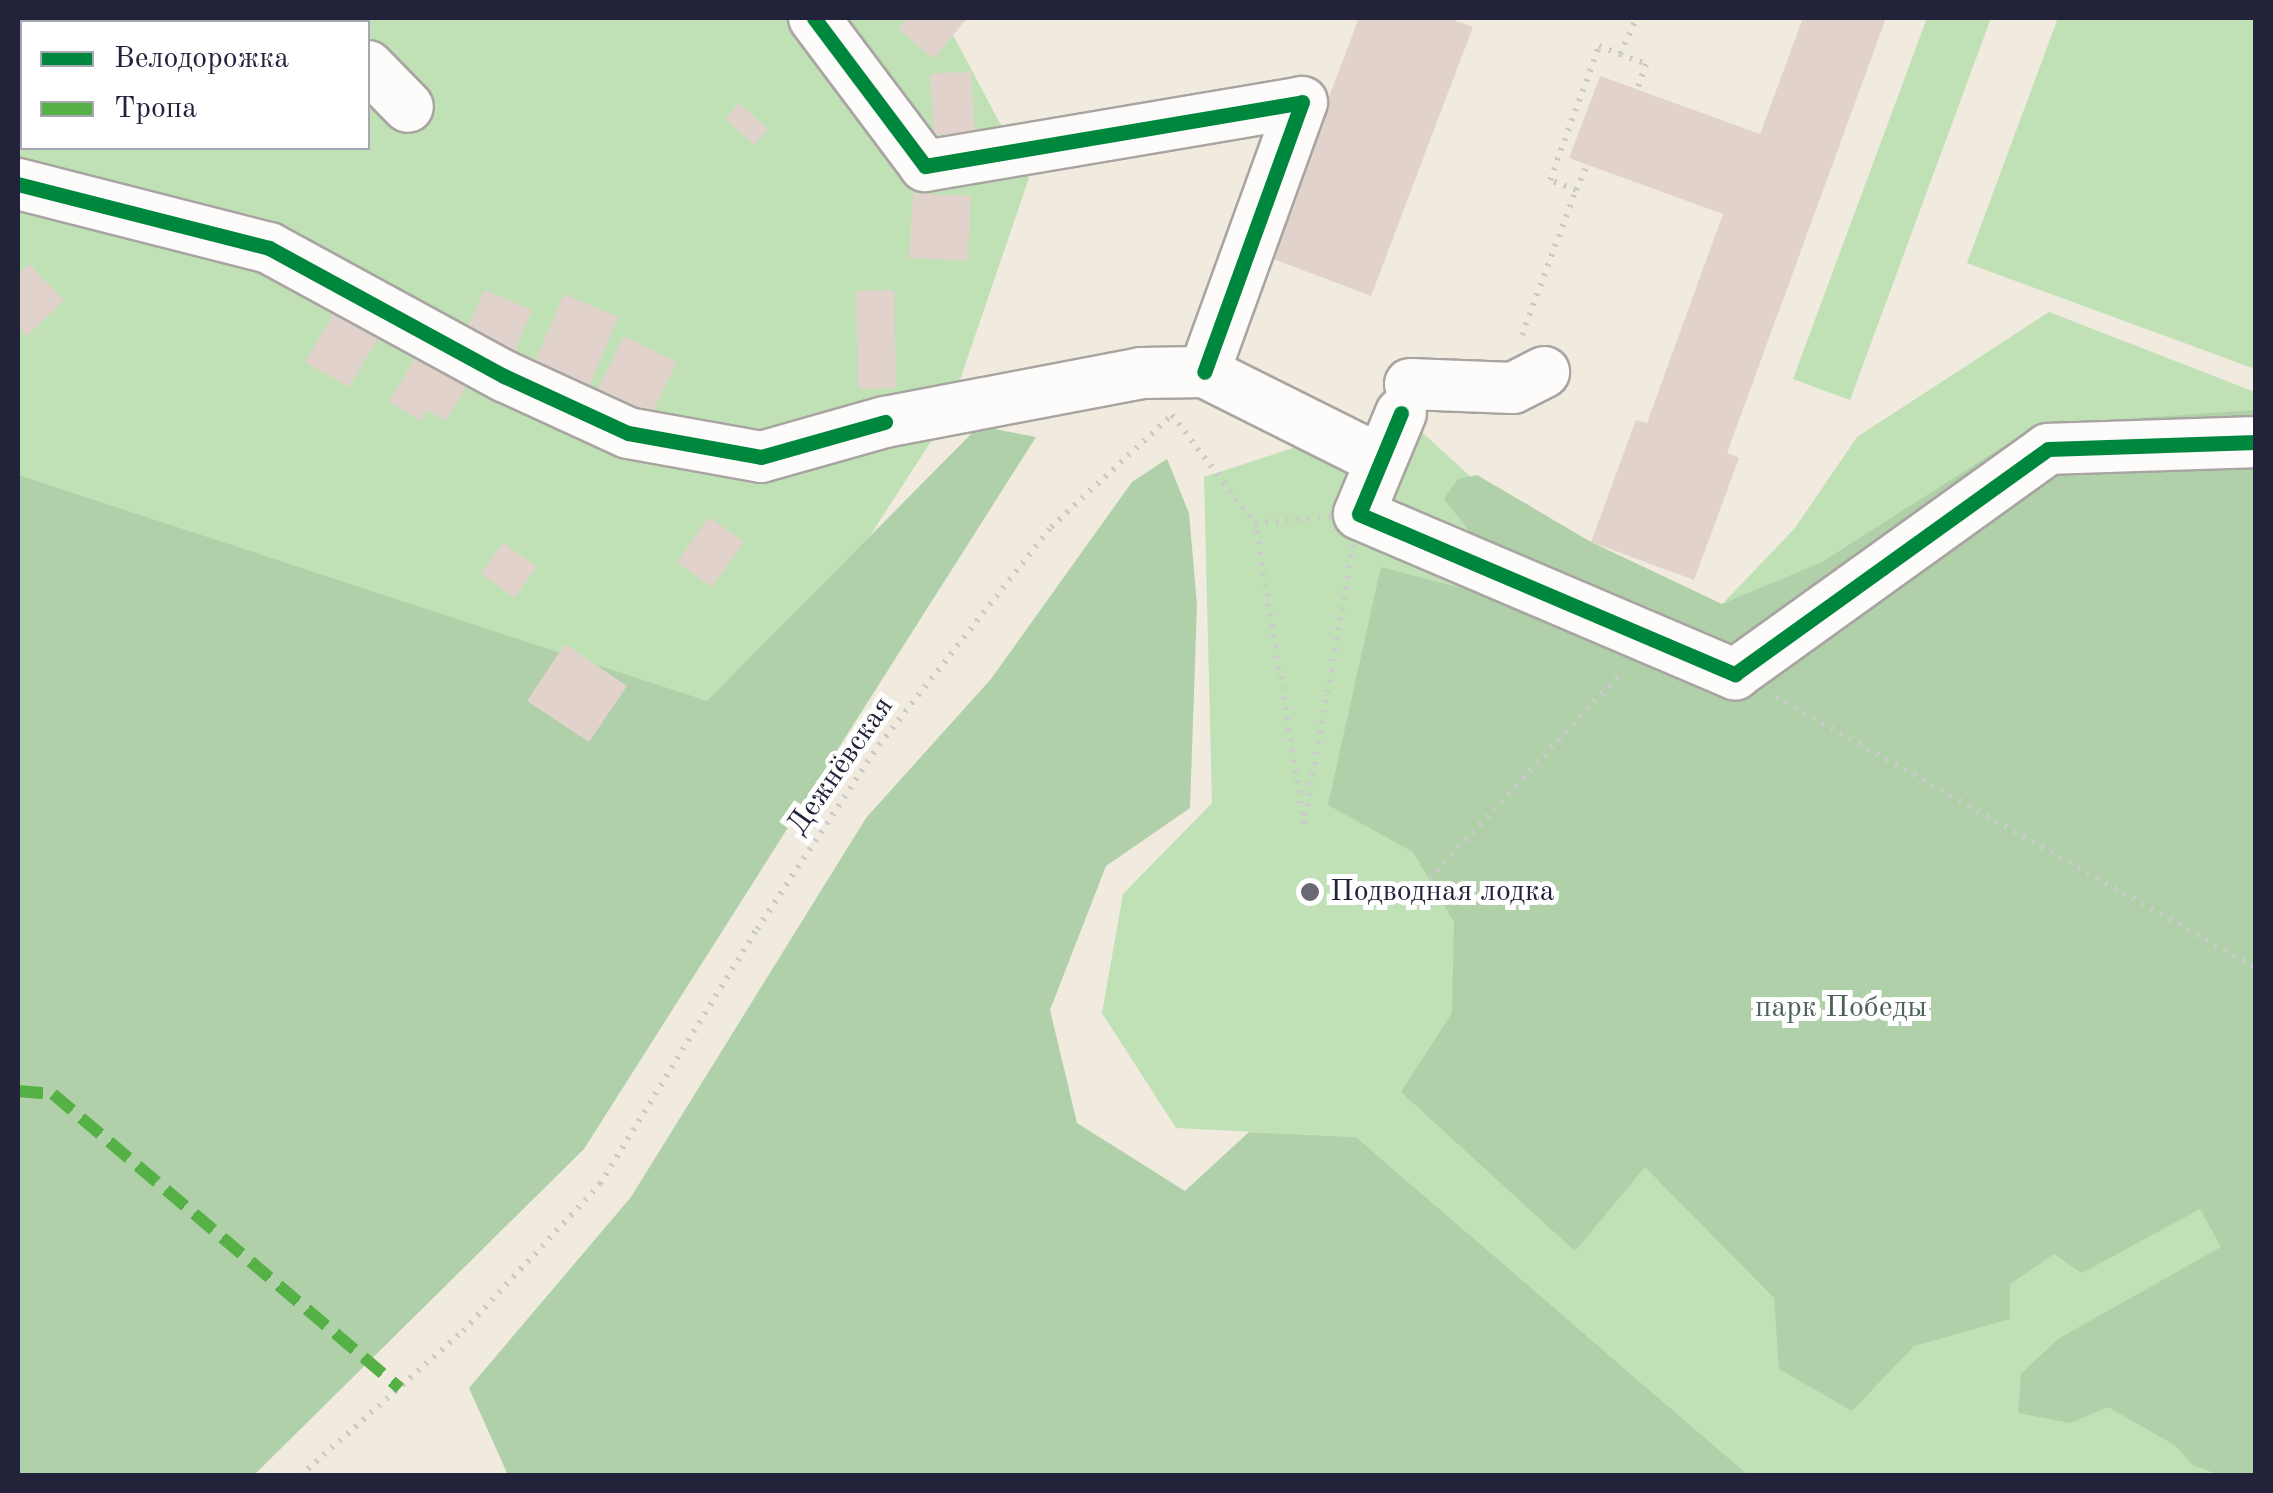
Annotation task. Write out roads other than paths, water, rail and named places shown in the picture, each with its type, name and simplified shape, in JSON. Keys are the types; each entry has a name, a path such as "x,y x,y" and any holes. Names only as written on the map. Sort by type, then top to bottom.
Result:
{"street":[{"path":"814,18 924,166 1302,102 1204,372"},
{"path":"370,68 408,107"},
{"path":"18,184 269,248 504,376 628,433 761,457 885,422 1141,373 1204,372 1380,460"},
{"path":"1532,357 1513,388 1405,399 1358,514 1736,674 2048,449 2256,442"}],"place":[{"name":"Подводная лодка","path":"1310,892"}],"park label":[{"name":"парк Победы","path":"1841,1008"}]}
